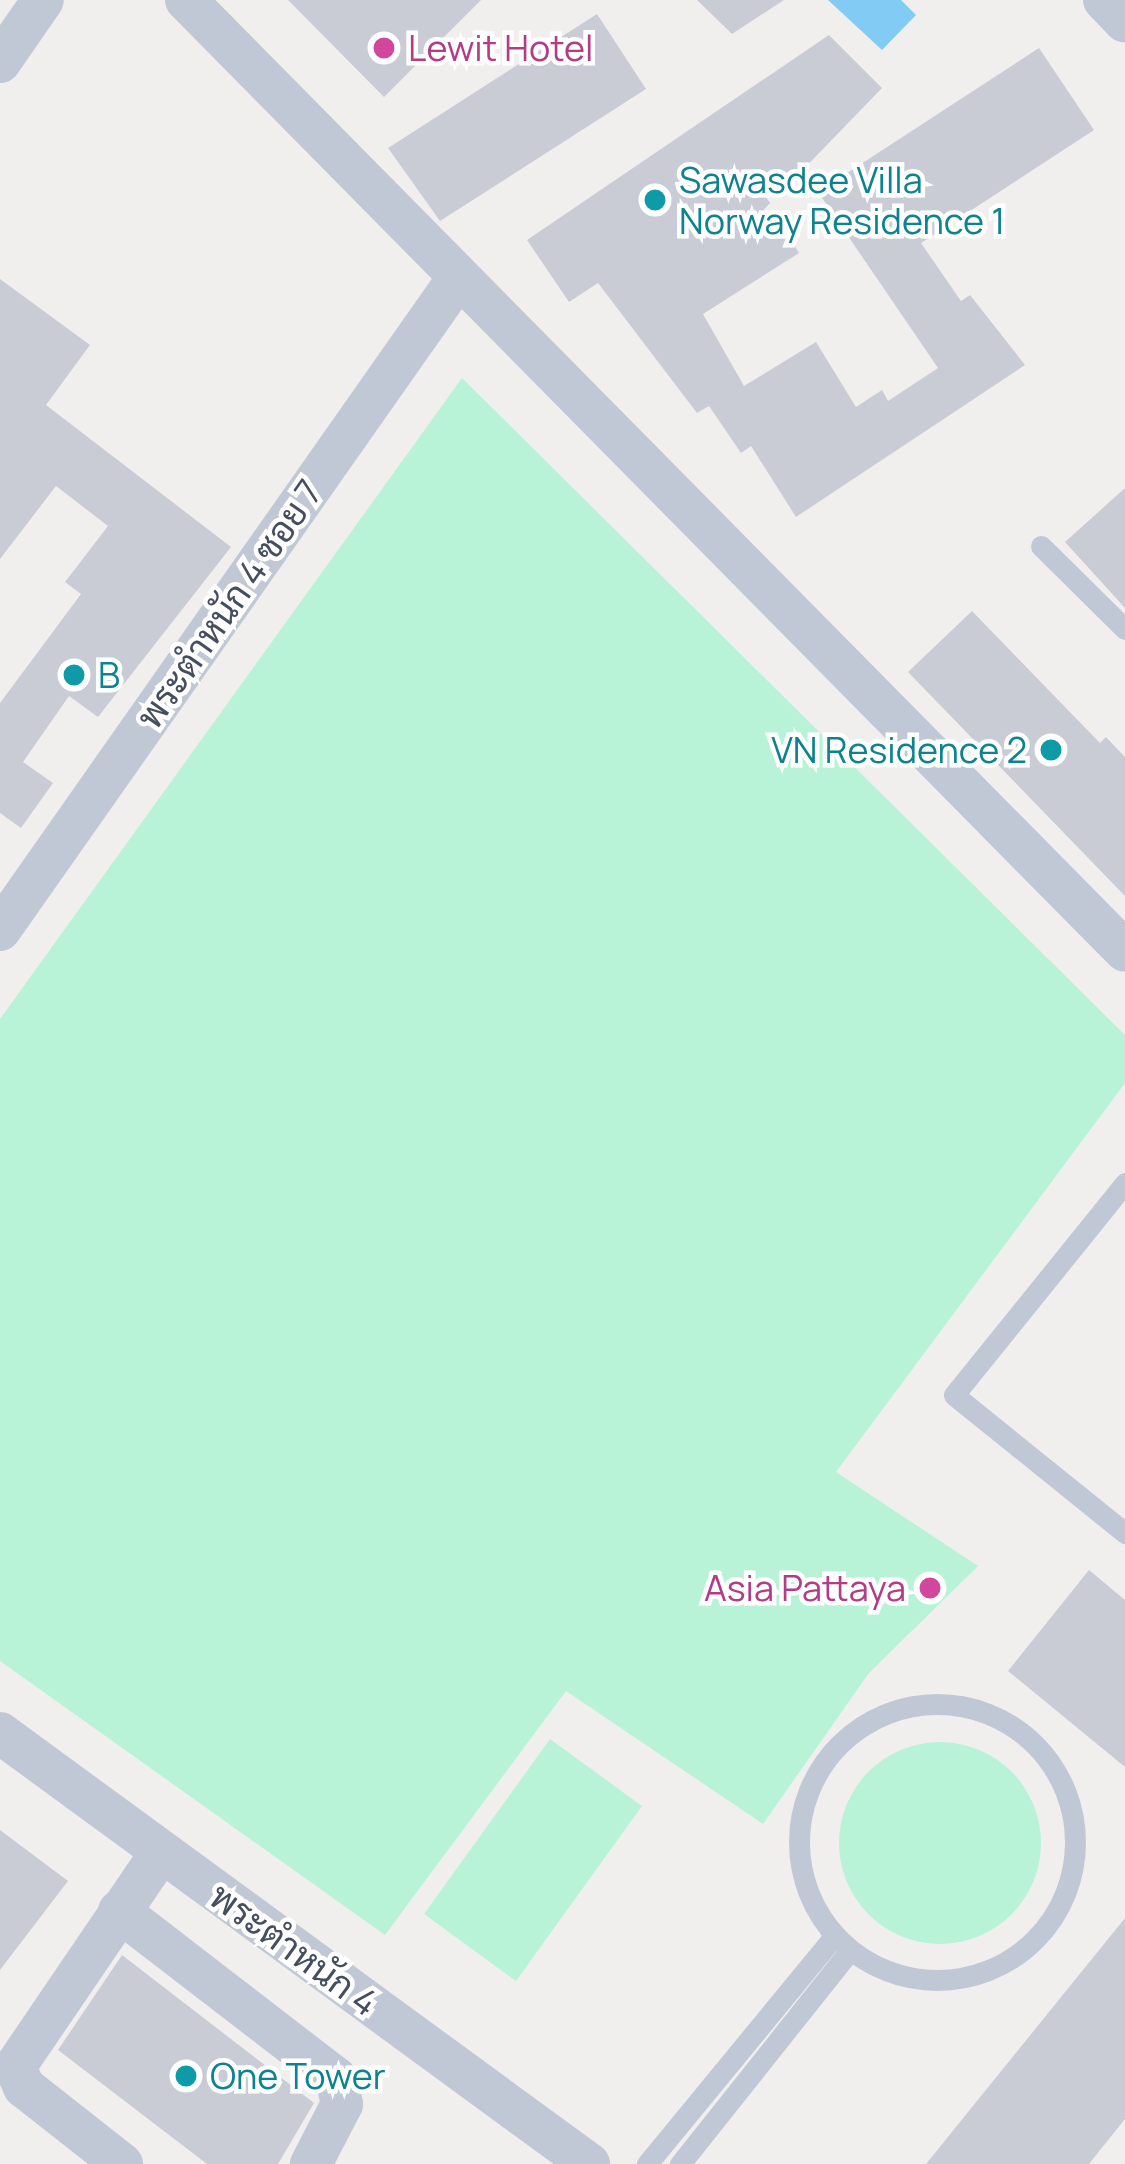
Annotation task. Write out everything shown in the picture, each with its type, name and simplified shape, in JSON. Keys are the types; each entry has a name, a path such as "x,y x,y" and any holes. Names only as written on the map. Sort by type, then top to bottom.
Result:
{"street":[{"path":"0,62 43,0"},
{"path":"186,0 1125,951"},
{"path":"1104,0 1125,22"},
{"name":"พระตำหนัก 4 ซอย 7","path":"0,930 458,278"},
{"name":"พระตำหนัก 4","path":"0,1733 589,2164"},
{"path":"122,2164 24,2086 15,2067 160,1852"},
{"path":"119,1910 336,2078 342,2104 311,2164"}],"lane":[{"path":"1041,546 1125,628"},
{"path":"1125,1183 955,1395 1125,1533"},
{"path":"906,1706 964,1706 1027,1736 1058,1772 1076,1854 1064,1901 1036,1941 1001,1966 956,1980 904,1977 842,1943 801,1875 799,1818 816,1772 846,1735 906,1706"},
{"path":"647,2164 842,1943"},
{"path":"680,2164 842,1943"}],"green space":[{"path":"462,378 1125,1035 1125,1083 836,1472 978,1566 869,1673 763,1824 566,1691 385,1935 0,1661 0,1019"},
{"path":"550,1739 642,1806 516,1981 424,1914"},
{"path":"940,1742 979,1750 1011,1772 1033,1804 1041,1843 1033,1882 1011,1914 979,1936 940,1944 901,1936 869,1914 847,1882 839,1843 847,1804 869,1772 901,1750"}],"water":[{"path":"828,0 901,0 916,15 882,50"}],"building":[{"name":"Lewit Hotel","path":"288,0 481,0 384,97"},
{"path":"697,0 784,0 732,34"},
{"path":"597,14 646,89 440,221 388,148"},
{"path":"829,35 882,88 794,179 766,197 770,203 759,215 767,225 778,218 799,253 703,314 744,386 816,342 856,407 882,390 888,401 938,368 818,192 1039,48 1094,130 921,243 961,301 970,295 1025,365 796,517 751,446 741,453 709,406 697,413 598,283 569,302 527,240"},
{"path":"0,279 90,345 46,405 231,547 98,717 69,696 23,762 53,783 21,828 0,813 0,703 81,594 65,582 108,526 56,486 0,559"},
{"path":"1125,488 1125,608 1065,542"},
{"name":"VN Residence 2","path":"972,611 1100,743 1106,737 1125,757 1125,896 908,672"},
{"path":"1089,1570 1125,1600 1125,1767 1008,1671"},
{"path":"0,1830 68,1881 0,1970"},
{"path":"1125,1918 1125,2119 1089,2164 926,2164"},
{"name":"One Tower","path":"122,1955 314,2103 278,2164 207,2164 58,2050"}],"place":[{"name":"Lewit Hotel","path":"384,48"},
{"name":"Sawasdee Villa Norway Residence 1","path":"655,200"},
{"name":"B","path":"74,675"},
{"name":"VN Residence 2","path":"1051,750"},
{"name":"Asia Pattaya","path":"930,1588"},
{"name":"One Tower","path":"186,2076"}]}
